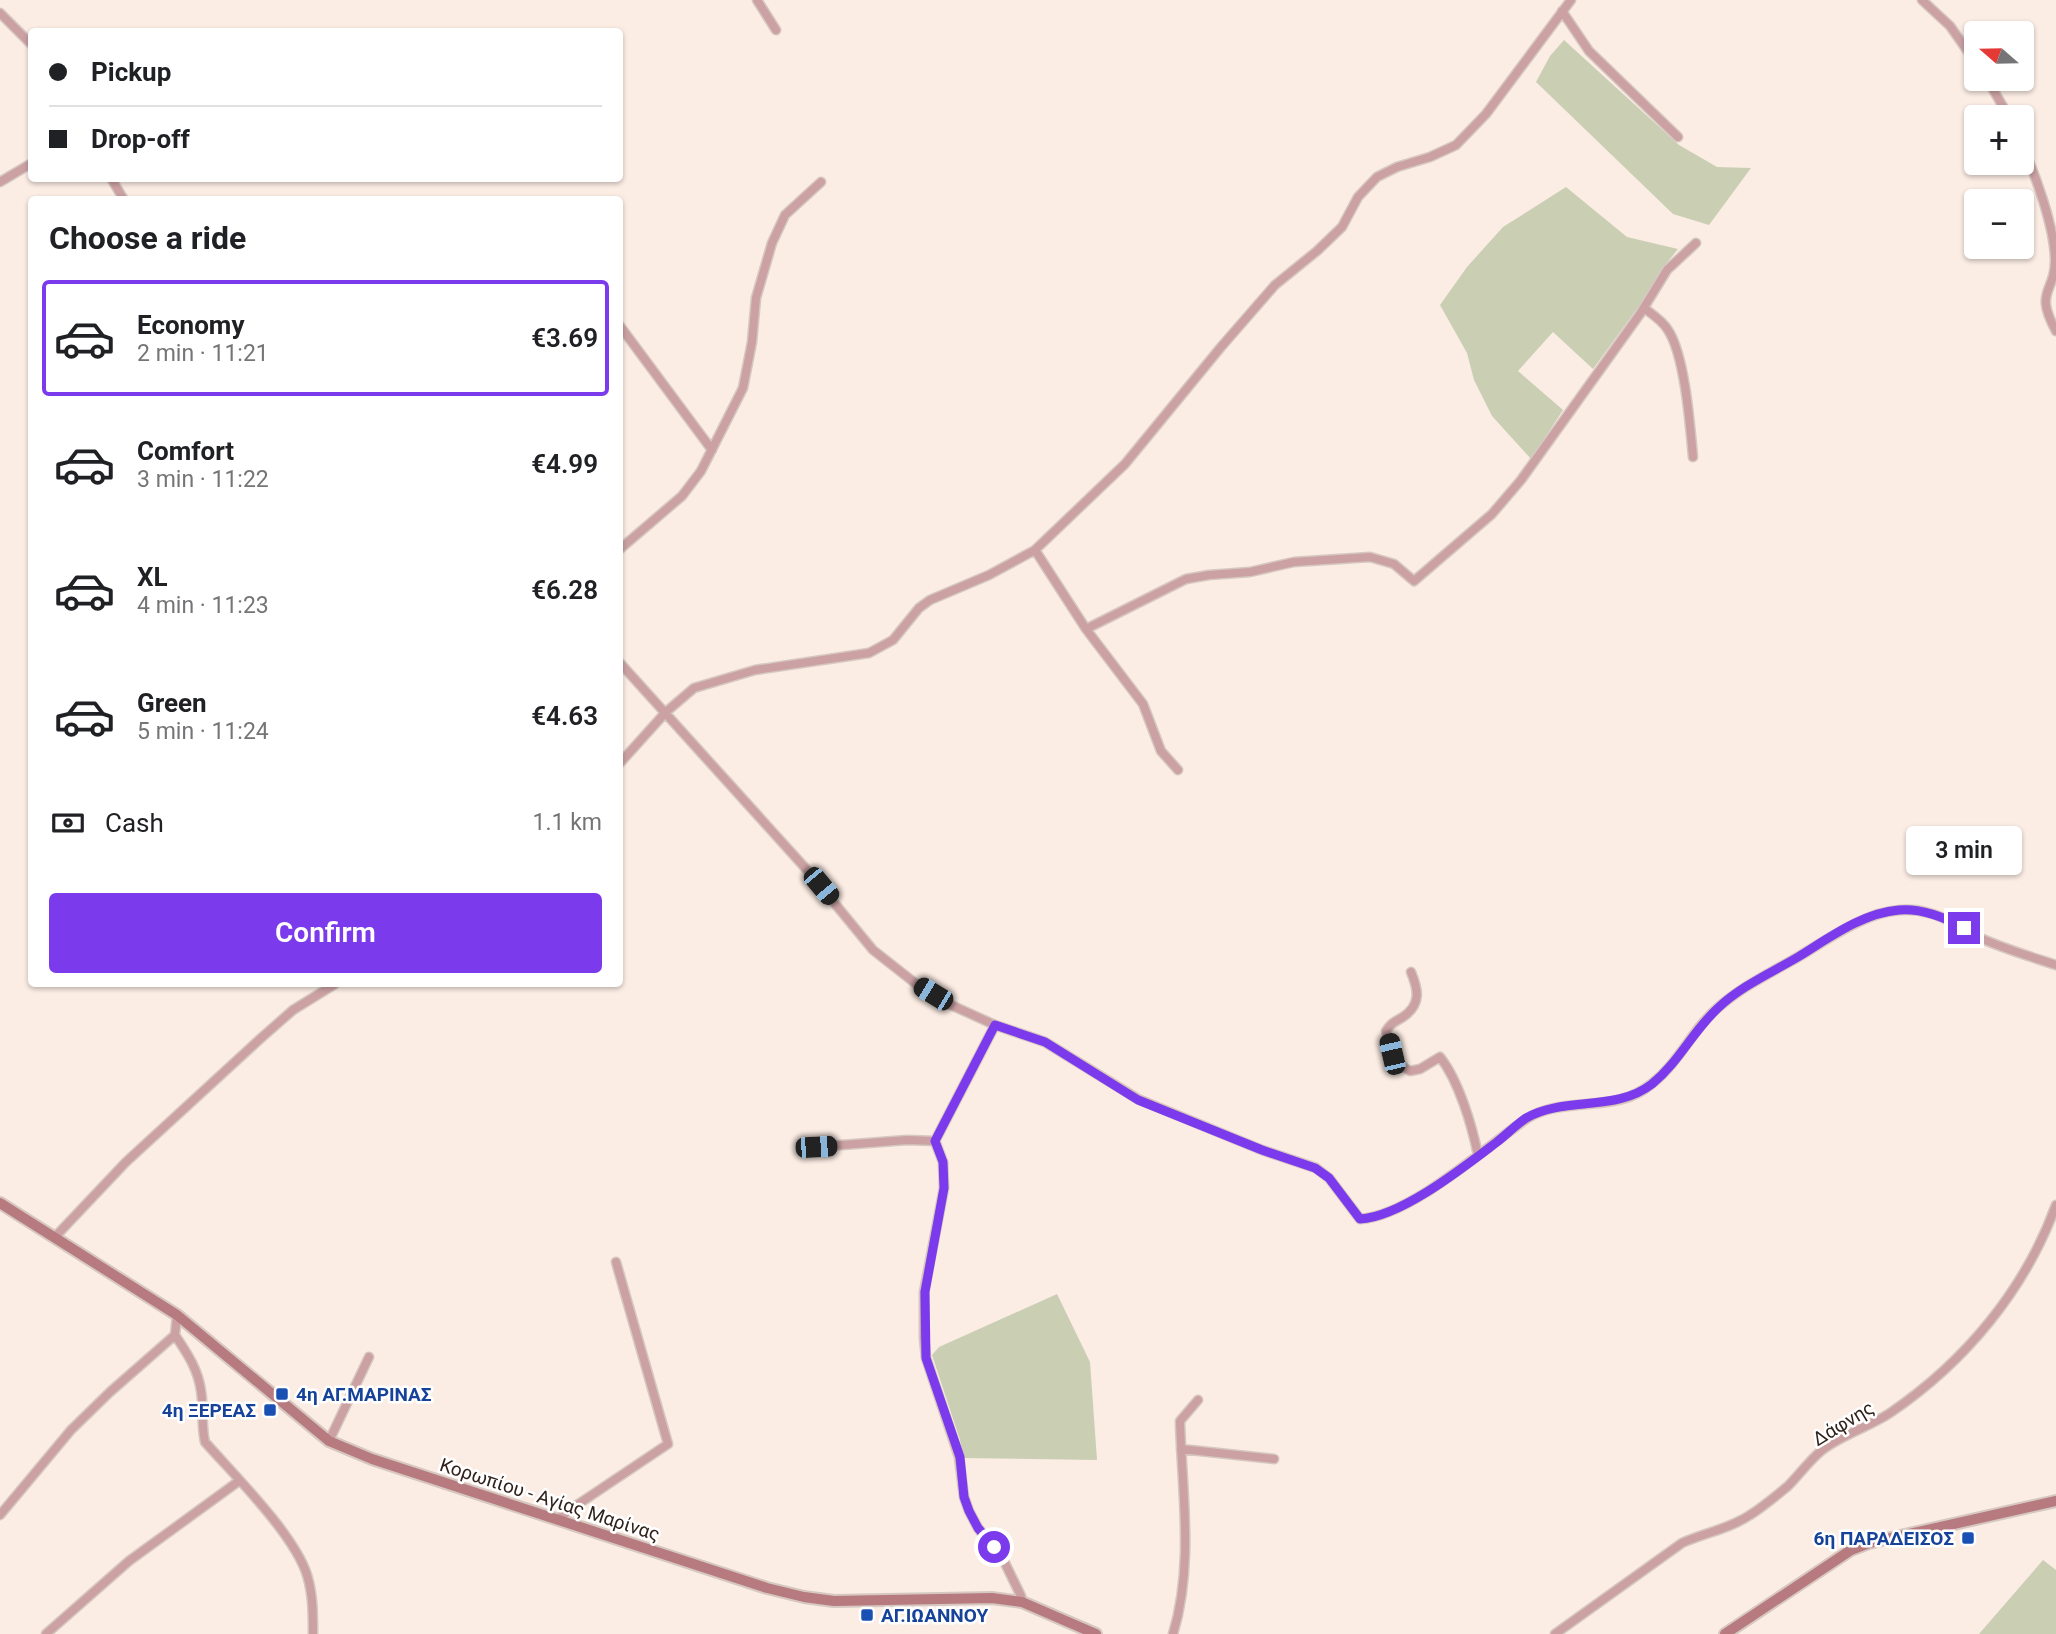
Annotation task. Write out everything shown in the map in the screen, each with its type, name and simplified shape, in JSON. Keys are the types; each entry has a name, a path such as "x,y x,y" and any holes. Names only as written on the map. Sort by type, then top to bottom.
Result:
{"main road":[{"name":"Κορωπίου - Αγίας Μαρίνας","path":"0,1203 177,1315 329,1441 372,1459 767,1588 804,1597 834,1601 992,1598 1022,1602 1096,1634"},
{"path":"1725,1634 1851,1550 1869,1543 2056,1501"}],"street":[{"path":"757,0 776,30"},
{"path":"623,760 666,712 694,688 755,670 869,653 893,640 919,608 930,600 989,575 1035,550 1125,464 1275,285 1342,227 1358,197 1377,177 1455,145 1486,114 1571,0"},
{"path":"1922,0 1950,26 1964,46"},
{"path":"1562,11 1589,51 1678,137"},
{"path":"0,13 28,41"},
{"path":"0,182 28,165"},
{"path":"2034,175 2053,239 2055,266 2047,289 2045,309 2056,331"},
{"path":"623,546 682,496 701,471 743,388 752,342 756,298 772,243 785,215 821,182"},
{"path":"1086,629 1185,579 1251,572 1294,562 1370,557 1394,564 1414,581 1492,514 1521,480 1644,308 1667,270 1696,243"},
{"path":"1644,308 1667,327 1676,345 1689,415 1693,457"},
{"path":"623,330 712,450"},
{"path":"1035,550 1086,629 1143,704 1161,751 1178,770"},
{"path":"623,666 808,871 873,950 924,989 995,1025 1045,1042 1138,1100 1262,1150 1315,1168 1329,1178 1360,1219 1389,1213 1453,1174 1524,1120 1542,1111 1627,1098 1641,1092 1678,1059 1697,1030 1720,1006 1755,980 1868,918 1897,910 1928,912 1951,920 1977,936 2056,965"},
{"path":"1411,972 1418,989 1418,998 1404,1016 1392,1021 1387,1031 1392,1054 1400,1066 1410,1071 1420,1069 1440,1057 1446,1064 1473,1133 1478,1155"},
{"path":"54,1238 126,1162 260,1039 293,1010 330,987"},
{"path":"995,1025 935,1141 943,1162 944,1188 925,1292 926,1358 960,1457 964,1497 969,1511 978,1528 1004,1561 1022,1602"},
{"path":"816,1147 907,1140 935,1141"},
{"name":"Δάφνης","path":"1555,1634 1682,1543 1750,1516 1788,1486 1821,1451 1876,1422 1954,1362 1983,1332 2010,1294 2047,1229 2056,1205"},
{"path":"558,1520 668,1444 616,1262"},
{"path":"177,1315 175,1335 191,1357 199,1377 205,1442 268,1513 306,1573 313,1608 313,1634"},
{"path":"0,1515 72,1430 110,1392 175,1335"},
{"path":"329,1441 369,1357"},
{"path":"1173,1634 1180,1612 1186,1548 1180,1421 1198,1400"},
{"path":"1181,1449 1274,1459"},
{"path":"46,1634 130,1562 239,1481"}],"green space":[{"path":"1564,40 1679,145 1717,167 1751,168 1709,225 1673,214 1536,82 1550,56"},
{"path":"1566,187 1627,237 1678,249 1593,369 1553,332 1518,371 1563,410 1531,459 1492,416 1474,380 1467,353 1440,305 1467,267 1503,227"},
{"path":"1057,1294 1090,1362 1097,1460 963,1458 960,1440 932,1355 939,1347"},
{"path":"2043,1560 2056,1570 2056,1634 1979,1634"}],"place":[{"name":"4η ΑΓ.ΜΑΡΙΝΑΣ","path":"282,1394"},
{"name":"4η ΞΕΡΕΑΣ","path":"270,1410"},
{"name":"6η ΠΑΡΑΔΕΙΣΟΣ","path":"1968,1538"},
{"name":"ΑΓ.ΙΩΑΝΝΟΥ","path":"867,1615"}],"route":[{"path":"994,1547 978,1528 964,1497 960,1457 926,1358 924,1338 925,1292 944,1188 943,1162 935,1141 995,1025 1045,1042 1138,1100 1262,1150 1315,1168 1329,1178 1360,1219 1375,1218 1389,1213 1453,1174 1524,1120 1542,1111 1627,1098 1641,1092 1678,1059 1697,1030 1720,1006 1755,980 1868,918 1897,910 1913,910 1951,920 1964,928"}]}
